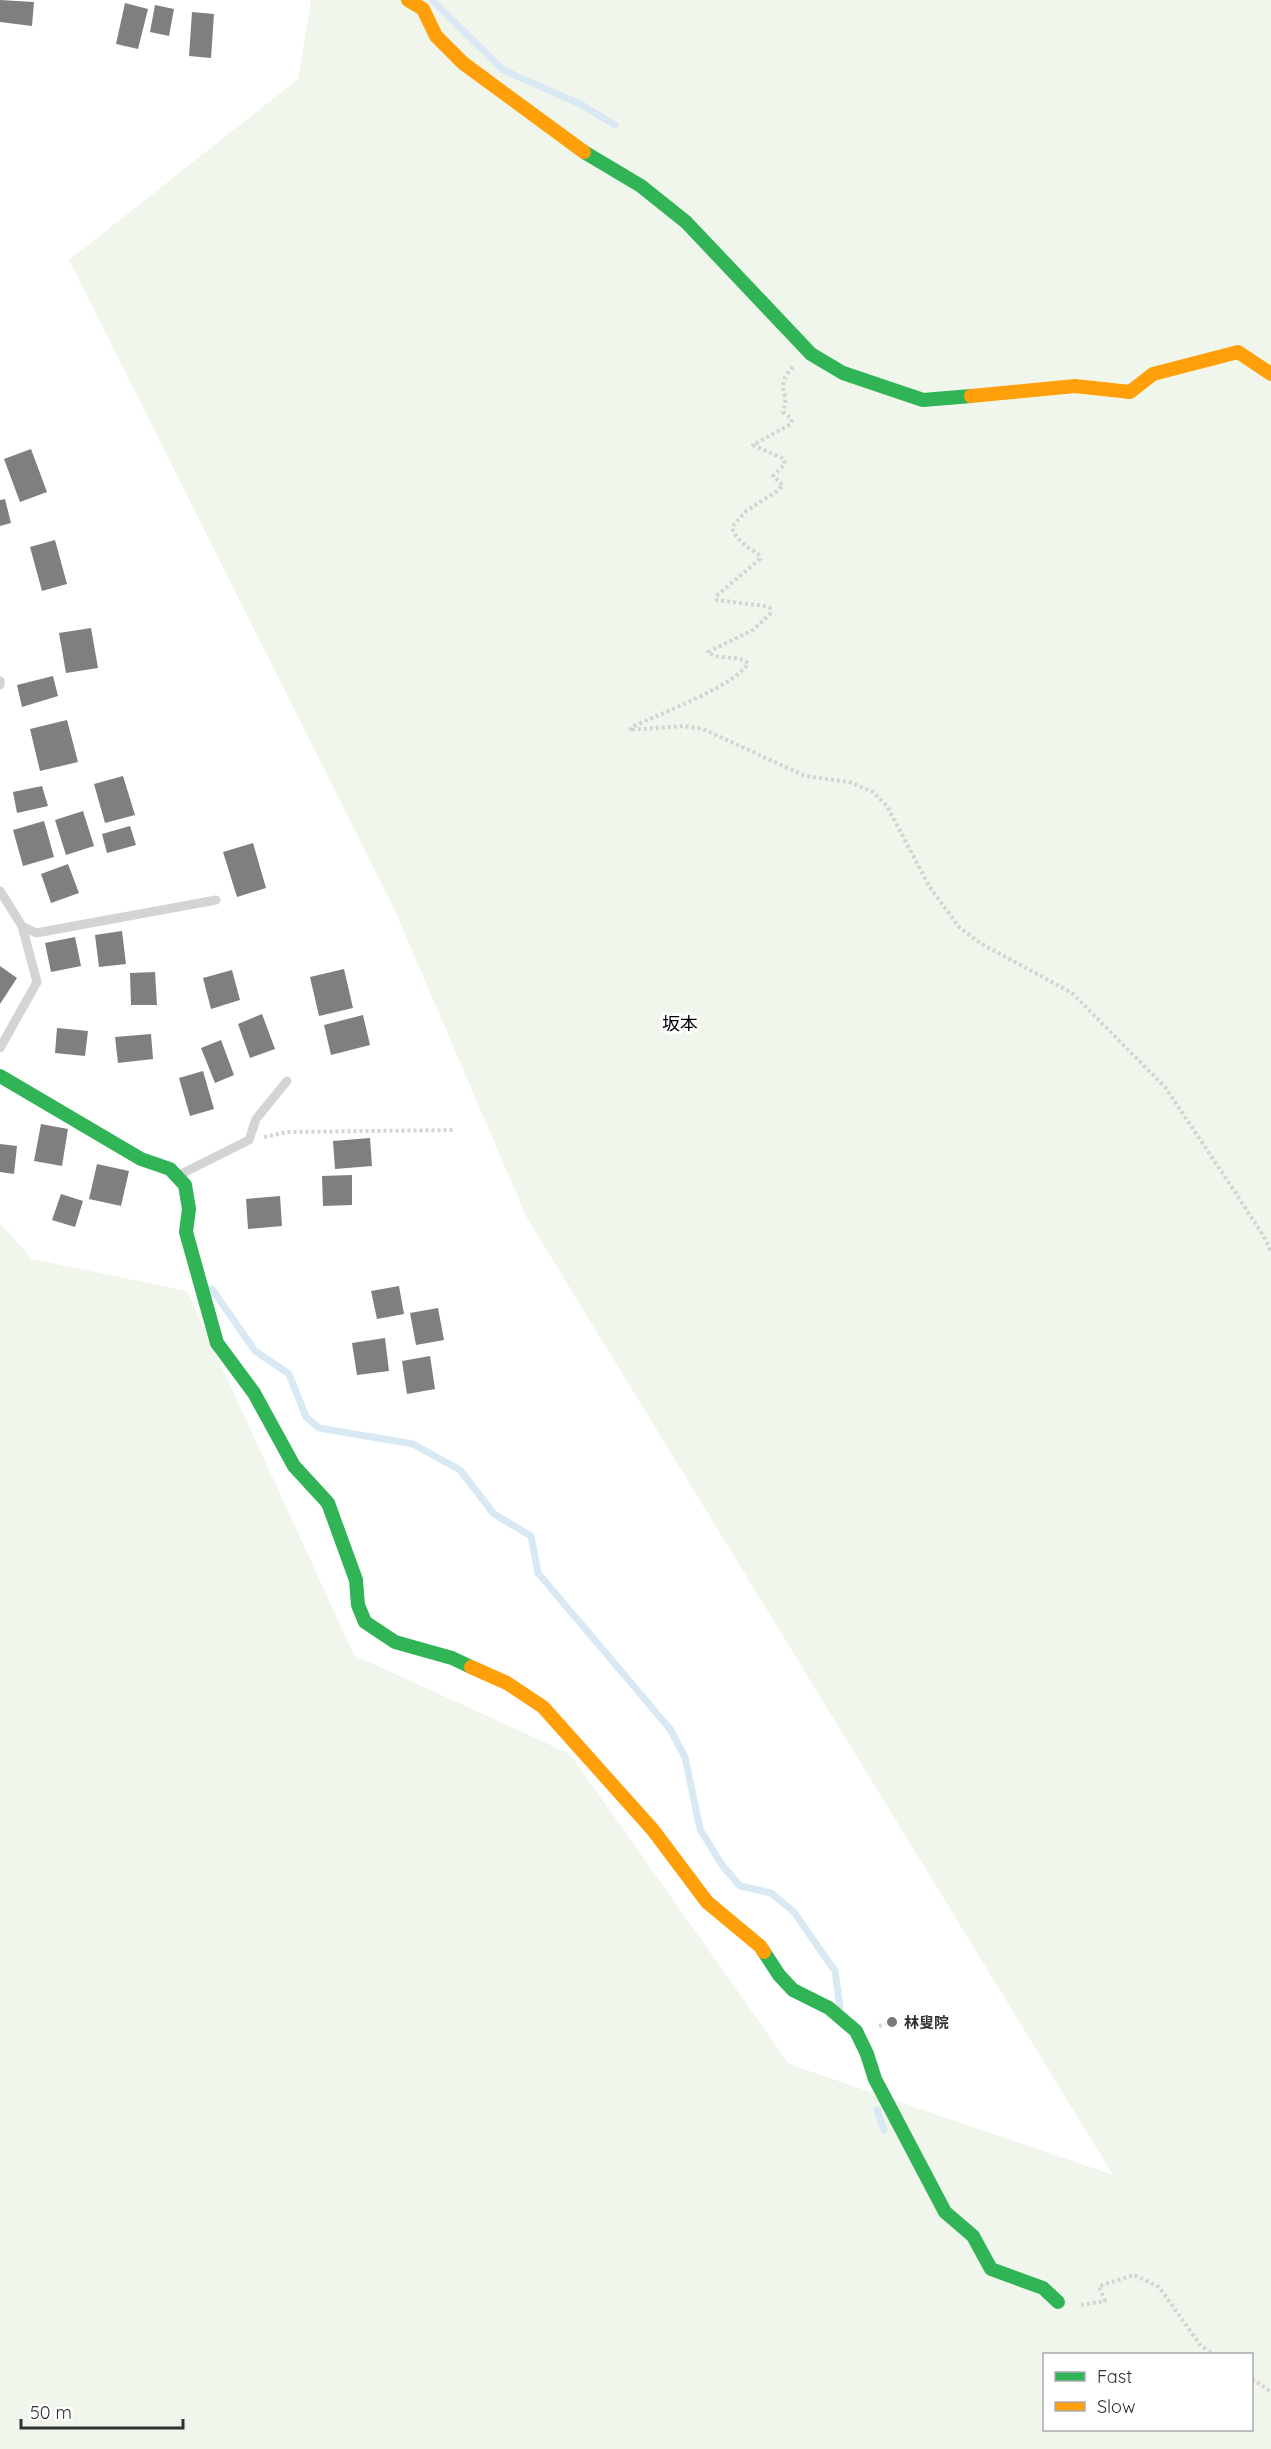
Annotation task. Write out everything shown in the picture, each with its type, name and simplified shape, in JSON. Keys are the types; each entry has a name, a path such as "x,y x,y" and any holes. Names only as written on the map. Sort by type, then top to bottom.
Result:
{"street":[{"path":"408,0 423,9 436,36 463,63 488,83 573,146 641,186 686,222 811,354 843,373 923,400 1075,386 1130,392 1153,374 1238,352 1271,374"},
{"path":"0,1076 141,1158 170,1169 185,1185 189,1209 186,1232 217,1343 254,1393 294,1466 328,1503 356,1580 358,1605 365,1622 395,1642 452,1658 507,1683 543,1707 653,1830 707,1902 760,1946 779,1975 793,1990 829,2008 856,2031 875,2079 945,2212 973,2236 991,2269 1043,2288 1058,2302"}],"lane":[{"path":"0,891 22,926 37,982 0,1048"},
{"path":"22,926 36,933 216,900"},
{"path":"177,1176 249,1140 256,1119 286,1081"}],"path":[{"path":"811,354 795,365 783,379 782,387 787,399 783,412 792,419 791,424 753,445 784,459 785,464 773,476 782,483 782,486 745,512 732,527 734,533 748,549 758,554 760,559 716,596 717,600 758,604 770,608 771,614 762,623 708,652 713,656 743,660 748,663 747,667 724,684 629,730 683,726 703,729 805,776 849,782 873,792 887,806 929,886 959,927 980,943 1072,993 1165,1088 1266,1240 1271,1253"},
{"path":"249,1140 287,1132 455,1130"},
{"path":"1058,2302 1066,2308 1105,2301 1099,2286 1134,2275 1159,2287 1201,2346 1210,2353"},
{"path":"1253,2380 1271,2391"}],"shaded area":[{"path":"311,0 1271,0 1271,2449 0,2449 0,1223 32,1259 187,1291 354,1655 570,1754 789,2064 1113,2175 527,1218 395,911 69,260 298,79"}],"building":[{"path":"0,0 34,2 32,26 0,22"},
{"path":"125,3 148,9 138,49 116,44"},
{"path":"155,5 174,9 169,36 150,32"},
{"path":"192,12 214,14 211,58 189,56"},
{"path":"31,449 47,492 20,502 4,459"},
{"path":"5,499 11,523 0,526 0,500"},
{"path":"55,540 67,584 42,591 30,547"},
{"path":"91,628 98,668 66,673 59,633"},
{"path":"53,676 58,696 22,707 17,685"},
{"path":"67,720 78,762 40,771 30,729"},
{"path":"123,776 135,815 105,823 94,784"},
{"path":"42,786 48,806 17,813 13,792"},
{"path":"83,811 94,846 66,855 55,820"},
{"path":"44,821 54,857 23,866 13,830"},
{"path":"130,826 136,845 107,853 102,834"},
{"path":"253,843 266,888 237,897 223,852"},
{"path":"68,864 79,893 51,903 41,874"},
{"path":"122,931 126,964 99,967 95,935"},
{"path":"75,937 81,966 51,972 45,943"},
{"path":"0,966 17,978 0,1004"},
{"path":"344,969 353,1008 319,1016 310,977"},
{"path":"232,970 240,1000 211,1009 203,978"},
{"path":"155,972 157,1005 131,1005 130,973"},
{"path":"262,1014 275,1049 250,1058 238,1024"},
{"path":"363,1015 370,1045 331,1055 324,1025"},
{"path":"57,1028 88,1031 85,1056 55,1053"},
{"path":"151,1034 153,1059 118,1063 115,1037"},
{"path":"221,1040 234,1075 215,1083 201,1048"},
{"path":"203,1071 214,1109 190,1116 179,1078"},
{"path":"41,1124 68,1129 62,1166 34,1161"},
{"path":"370,1138 372,1166 335,1169 333,1141"},
{"path":"0,1144 17,1146 14,1174 0,1172"},
{"path":"97,1164 129,1171 121,1206 89,1199"},
{"path":"352,1175 352,1205 323,1206 322,1176"},
{"path":"61,1194 83,1201 75,1227 52,1220"},
{"path":"280,1196 282,1226 248,1229 246,1199"},
{"path":"399,1286 404,1314 377,1319 371,1291"},
{"path":"438,1308 444,1340 416,1345 410,1313"},
{"path":"385,1338 389,1371 357,1375 352,1343"},
{"path":"430,1356 435,1389 407,1394 402,1361"}],"waterway":[{"path":"432,0 503,70 580,104 615,125"},
{"path":"212,1289 255,1351 289,1374 306,1417 319,1428 413,1444 460,1470 494,1514 531,1536 538,1573 670,1729 685,1757 700,1829 722,1865 740,1886 771,1893 794,1912 835,1971 840,2007"},
{"path":"877,2110 884,2130"}],"traffic: fast":[{"path":"584,152 641,186 686,222 811,354 843,373 923,400 971,396"},
{"path":"0,1076 141,1159 170,1169 185,1185 189,1209 186,1232 217,1343 254,1393 294,1466 328,1503 356,1580 358,1605 365,1622 395,1642 452,1658 471,1667"},
{"path":"764,1952 779,1975 793,1990 829,2008 856,2031 875,2079 945,2212 973,2236 991,2269 1043,2288 1058,2302"}],"traffic: slow":[{"path":"408,0 423,9 436,36 463,63 584,152"},
{"path":"971,396 1075,386 1130,392 1153,374 1238,352 1271,374"},
{"path":"471,1667 507,1683 543,1707 653,1830 707,1902 760,1946 764,1952"}],"place":[{"name":"林叟院","path":"892,2022"}],"district":[{"name":"坂本","path":"680,1023"}]}
